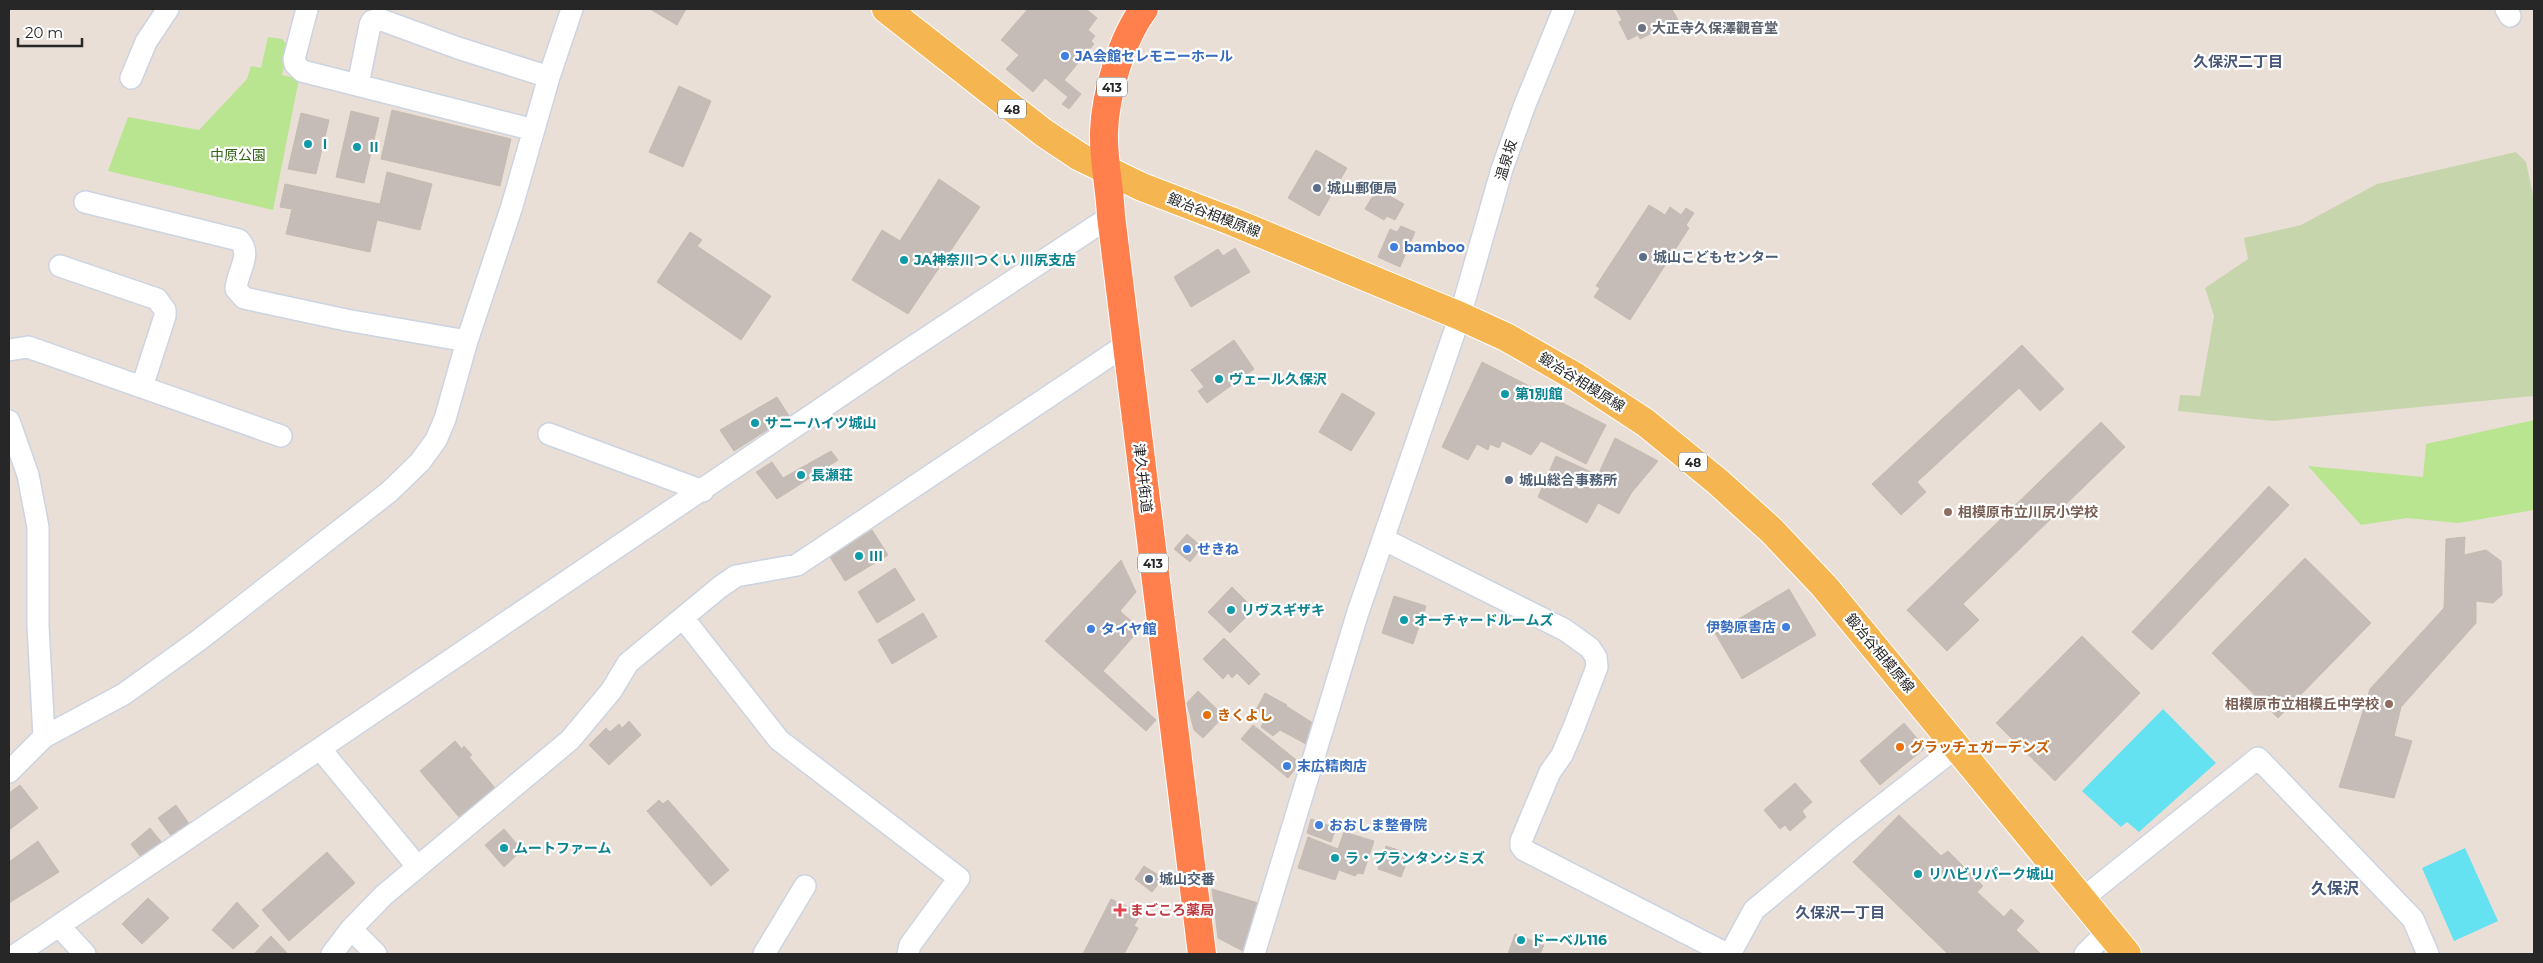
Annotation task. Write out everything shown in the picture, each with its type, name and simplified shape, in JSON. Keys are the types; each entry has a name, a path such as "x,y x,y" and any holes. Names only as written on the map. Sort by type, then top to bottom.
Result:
{"highway":[{"name":"津久井街道","path":"1144,9 1124,47 1109,101 1104,132 1106,171 1200,952"}],"main road":[{"name":"鍛冶谷相模原線","path":"886,9 1061,146 1106,171 1460,316 1513,342 1576,377 1646,423 1716,481 1772,532 1824,586 2128,954"}],"street":[{"path":"131,78 146,42 168,9"},
{"path":"307,9 294,64 302,71 534,130"},
{"name":"温泉坂","path":"1254,954 1346,649 1460,316 1497,190 1524,107 1564,9"},
{"path":"9,772 44,737 131,688 199,640 389,492 420,462 436,440 445,419 467,341 512,206 567,10"},
{"path":"358,85 370,25 372,21 379,19 458,48 549,77"},
{"path":"85,202 239,240 244,246 246,253 236,289 244,298 346,320 467,341"},
{"path":"18,954 703,491 896,358 1111,216"},
{"path":"60,266 157,299 162,304 165,316 142,387"},
{"path":"332,954 351,929 416,866 570,740 612,691 628,663 720,587 736,576 797,565 1127,344"},
{"path":"9,350 28,347 280,436"},
{"path":"9,421 28,475 38,527 38,626 44,737"},
{"path":"549,434 703,491"},
{"path":"1383,539 1565,630 1590,648 1596,657 1598,667 1562,755 1550,772 1521,841 1521,846 1524,850 1726,954"},
{"path":"683,618 779,740 959,878 910,945 908,954"},
{"path":"1730,954 1754,910 1844,835 1957,747"},
{"path":"321,750 416,866"},
{"path":"2082,899 2258,758 2414,919 2428,954"},
{"path":"764,954 806,886"},
{"path":"59,926 85,954"},
{"path":"351,929 376,954"},
{"path":"2085,954 2108,931"}],"green space":[{"name":"中原公園","path":"268,37 282,39 289,47 282,75 299,79 273,210 108,171 128,117 199,130 247,79 251,66 261,68"},
{"path":"2516,152 2526,162 2534,200 2534,396 2273,421 2178,411 2180,395 2200,396 2214,316 2205,288 2248,259 2244,238 2301,225 2377,184"},
{"path":"2534,420 2534,510 2458,523 2407,518 2361,525 2308,466 2423,477 2426,444"}],"water":[{"path":"2163,709 2216,763 2139,832 2127,822 2121,827 2082,791"},
{"path":"2465,848 2498,921 2454,941 2422,868"}],"building":[{"path":"650,9 686,9 677,25"},
{"path":"1028,9 1086,9 1097,18 1088,30 1095,36 1091,41 1094,44 1064,80 1081,94 1069,109 1062,104 1068,97 1045,78 1033,92 1006,69 1019,55 1001,40"},
{"name":"大正寺久保澤觀音堂","path":"1616,9 1672,9 1678,20 1640,39 1638,35 1628,40 1619,22 1622,20"},
{"path":"679,86 711,101 683,167 649,152"},
{"path":"392,110 511,139 500,186 381,159"},
{"name":"Ⅱ","path":"351,111 379,118 364,183 336,177"},
{"name":"Ⅰ","path":"301,113 329,120 316,174 288,169"},
{"path":"1316,150 1347,168 1319,216 1288,198"},
{"path":"387,172 432,184 420,230 377,220 370,252 286,234 292,209 280,207 285,184 380,204"},
{"name":"JA神奈川つくい 川尻支店","path":"939,179 980,207 908,314 852,280 882,230 900,241"},
{"path":"1377,189 1404,204 1395,220 1387,216 1384,220 1365,209"},
{"name":"城山こどもセンター","path":"1649,205 1665,215 1670,207 1681,215 1686,208 1694,213 1686,225 1689,228 1630,320 1594,297 1600,288 1596,286"},
{"path":"1401,226 1415,232 1400,267 1378,257 1390,229 1397,232"},
{"path":"690,232 702,240 697,246 771,296 741,340 657,282"},
{"path":"1235,248 1250,272 1191,307 1174,277 1218,249 1223,256"},
{"name":"ヴェール久保沢","path":"1234,340 1254,369 1207,403 1198,391 1204,387 1191,370"},
{"path":"2022,345 2064,389 2040,411 2019,388 1917,482 1926,492 1901,515 1872,484"},
{"name":"第1別館","path":"1482,362 1606,425 1586,464 1541,441 1531,455 1502,441 1499,448 1490,444 1488,450 1477,444 1468,460 1442,447"},
{"path":"1342,393 1375,413 1351,451 1319,432"},
{"name":"サニーハイツ城山","path":"777,397 789,416 734,451 720,430"},
{"path":"2101,422 2125,447 1963,604 1979,620 1947,651 1907,610"},
{"path":"1615,438 1658,461 1632,492 1619,514 1598,503 1587,523 1538,497 1556,456 1598,475"},
{"name":"長瀬荘","path":"831,451 838,460 777,499 756,472 772,462 783,478"},
{"path":"2269,486 2289,505 2152,650 2132,632"},
{"name":"Ⅲ","path":"872,530 888,555 845,581 830,557"},
{"path":"1187,534 1202,547 1190,562 1174,549"},
{"path":"2465,537 2464,555 2486,550 2501,561 2502,595 2493,603 2476,601 2476,623 2401,707 2394,736 2412,741 2394,798 2339,787 2370,689 2444,608 2446,539"},
{"path":"2305,558 2371,623 2278,718 2212,653"},
{"path":"1121,560 1136,592 1120,611 1140,629 1103,671 1156,720 1146,731 1045,641"},
{"path":"895,568 915,600 877,623 858,592"},
{"name":"リヴスギザキ","path":"1232,587 1254,609 1230,633 1208,612"},
{"path":"1789,589 1816,635 1742,679 1715,633"},
{"name":"オーチャードルームズ","path":"1394,596 1426,606 1413,644 1382,633"},
{"path":"923,613 937,637 892,664 878,640"},
{"path":"2082,636 2140,693 2055,781 1996,723"},
{"path":"1224,638 1260,674 1249,685 1237,673 1232,678 1228,673 1223,679 1203,659"},
{"path":"1198,691 1224,716 1203,738 1194,730 1187,703"},
{"path":"1265,693 1313,723 1306,744 1280,730 1273,736 1261,727 1266,716 1256,710"},
{"path":"629,721 641,735 609,765 589,745 606,728 610,732 619,724 622,728"},
{"path":"1904,723 1925,748 1880,785 1860,761"},
{"path":"1253,725 1300,763 1288,778 1241,739"},
{"path":"455,741 462,749 464,746 472,755 469,757 495,788 459,817 420,771"},
{"path":"1795,783 1812,802 1802,811 1806,817 1790,831 1785,825 1780,829 1764,810"},
{"path":"20,785 38,808 9,830 9,793"},
{"path":"659,800 663,804 668,800 729,870 711,886 647,811"},
{"path":"176,805 192,828 175,841 158,818"},
{"name":"リハビリパーク城山","path":"1899,815 1941,856 1948,851 1983,886 1977,892 2004,917 2011,909 2024,921 2016,930 2041,954 1948,954 1853,862"},
{"path":"1311,819 1336,828 1331,842 1307,833"},
{"path":"150,828 163,844 143,860 131,844"},
{"name":"ムートファーム","path":"504,829 522,850 504,867 485,845"},
{"name":"ラ・プランタンシミズ","path":"1344,832 1374,841 1363,874 1358,873 1355,876 1339,870 1335,880 1298,868 1308,837 1338,849"},
{"path":"38,841 59,872 9,903 9,862"},
{"path":"1386,846 1410,854 1401,877 1378,869"},
{"path":"327,852 355,883 289,941 262,910"},
{"name":"城山交番","path":"1144,866 1163,878 1152,892 1135,879"},
{"path":"1212,889 1258,903 1243,951 1218,938"},
{"path":"148,898 169,918 142,944 122,924"},
{"path":"1111,899 1141,913 1134,926 1138,928 1124,954 1083,954"},
{"path":"237,902 259,926 233,949 212,930"},
{"name":"ドーベル116","path":"1515,934 1544,945 1540,954 1508,954"},
{"path":"271,936 288,954 254,954"}],"place":[{"name":"大正寺久保澤觀音堂","path":"1642,28"},
{"name":"JA会館セレモニーホール","path":"1065,56"},
{"name":"Ⅰ","path":"308,144"},
{"name":"Ⅱ","path":"357,147"},
{"name":"城山郵便局","path":"1317,188"},
{"name":"bamboo","path":"1394,247"},
{"name":"城山こどもセンター","path":"1643,257"},
{"name":"JA神奈川つくい 川尻支店","path":"904,260"},
{"name":"ヴェール久保沢","path":"1219,379"},
{"name":"第1別館","path":"1505,394"},
{"name":"サニーハイツ城山","path":"755,423"},
{"name":"長瀬荘","path":"801,475"},
{"name":"城山総合事務所","path":"1509,480"},
{"name":"相模原市立川尻小学校","path":"1948,512"},
{"name":"せきね","path":"1187,549"},
{"name":"Ⅲ","path":"859,556"},
{"name":"リヴスギザキ","path":"1231,610"},
{"name":"オーチャードルームズ","path":"1404,620"},
{"name":"伊勢原書店","path":"1786,627"},
{"name":"タイヤ館","path":"1091,629"},
{"name":"相模原市立相模丘中学校","path":"2389,704"},
{"name":"きくよし","path":"1207,715"},
{"name":"グラッチェガーデンズ","path":"1900,747"},
{"name":"末広精肉店","path":"1287,766"},
{"name":"おおしま整骨院","path":"1319,825"},
{"name":"ムートファーム","path":"504,848"},
{"name":"ラ・プランタンシミズ","path":"1335,858"},
{"name":"リハビリパーク城山","path":"1918,874"},
{"name":"城山交番","path":"1149,879"},
{"name":"まごころ薬局","path":"1120,910"},
{"name":"ドーベル116","path":"1521,940"}],"district":[{"name":"久保沢二丁目","path":"2238,61"},
{"name":"久保沢","path":"2335,888"},
{"name":"久保沢一丁目","path":"1840,912"}]}
